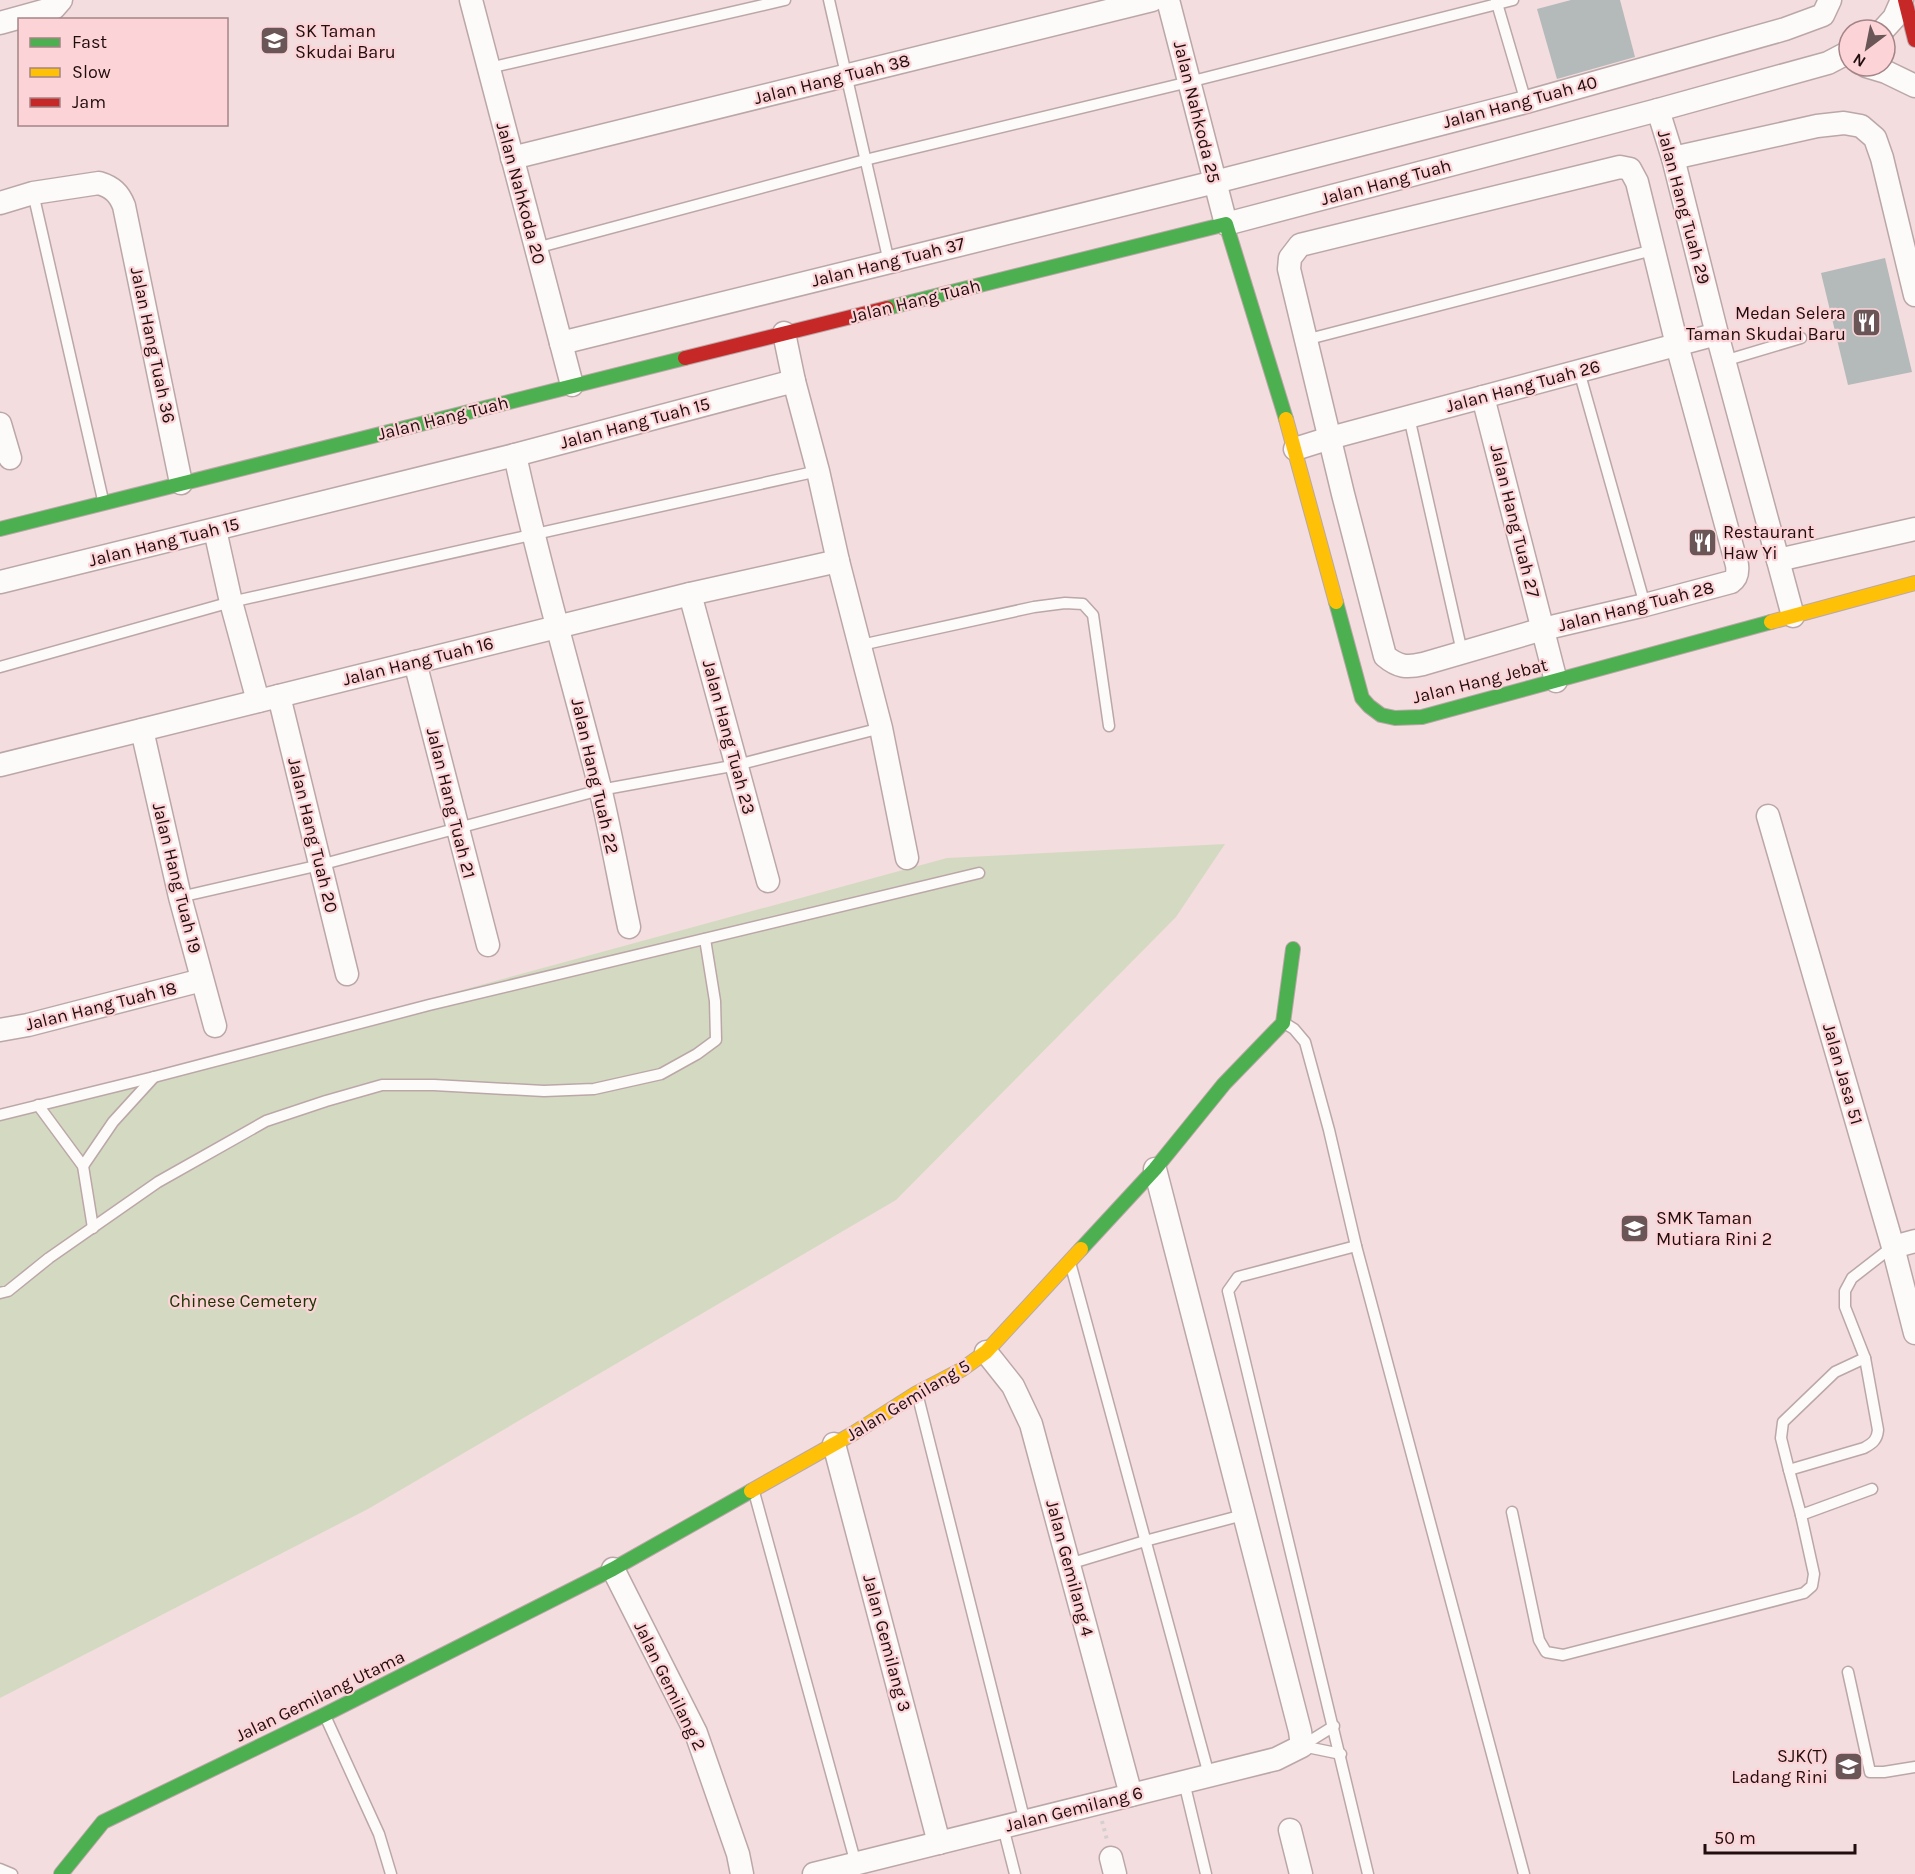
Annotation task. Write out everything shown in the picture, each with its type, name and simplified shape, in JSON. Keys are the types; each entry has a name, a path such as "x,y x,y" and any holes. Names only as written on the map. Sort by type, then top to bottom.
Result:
{"street":[{"path":"0,22 54,8 61,0"},
{"name":"Jalan Nahkoda 20","path":"471,0 572,385"},
{"name":"Jalan Hang Tuah 38","path":"512,158 1152,0"},
{"name":"Jalan Nahkoda 25","path":"1168,0 1226,224"},
{"path":"1894,18 1904,0"},
{"path":"1904,0 1915,40"},
{"name":"Jalan Hang Tuah 40","path":"1215,182 1526,102 1785,29 1826,8"},
{"name":"Jalan Hang Tuah","path":"0,529 1226,224 1837,63"},
{"path":"1897,77 1915,86"},
{"name":"Jalan Hang Tuah 29","path":"1658,110 1673,158 1724,361 1793,616"},
{"path":"1673,158 1817,126 1844,123 1862,126 1875,138 1882,158 1915,295"},
{"name":"Jalan Hang Tuah 28","path":"1620,167 1630,169 1637,182 1677,345 1738,571 1736,579 1408,667 1395,665 1385,656 1305,340 1289,269 1290,258 1300,245 1620,167"},
{"name":"Jalan Hang Tuah 37","path":"561,343 1215,182"},
{"name":"Jalan Hang Tuah 36","path":"33,193 99,183 108,186 120,196 124,206 181,483"},
{"path":"0,203 33,193"},
{"name":"Jalan Hang Jebat","path":"1226,224 1295,449 1362,698 1372,712 1391,718 1422,717 1915,583"},
{"path":"784,333 838,561 881,728 907,858"},
{"name":"Jalan Hang Tuah 26","path":"1295,449 1717,334"},
{"name":"Jalan Hang Tuah 15","path":"0,582 515,455 794,381"},
{"name":"Jalan Hang Tuah 27","path":"1484,397 1556,681"},
{"path":"0,424 10,458"},
{"name":"Jalan Hang Tuah 22","path":"515,455 532,535 600,790 629,927"},
{"path":"1778,560 1915,529"},
{"name":"Jalan Hang Tuah 20","path":"215,530 231,602 268,698 320,865 348,974"},
{"name":"Jalan Hang Tuah 16","path":"0,765 558,626 838,561"},
{"name":"Jalan Hang Tuah 23","path":"690,594 768,881"},
{"name":"Jalan Hang Tuah 21","path":"415,662 488,945"},
{"name":"Jalan Hang Tuah 19","path":"142,730 180,897 215,1026"},
{"name":"Jalan Jasa 51","path":"1768,816 1893,1247 1915,1333"},
{"path":"1283,1023 1293,949"},
{"name":"Jalan Hang Tuah 18","path":"0,1030 28,1025 202,980"},
{"name":"Jalan Gemilang 5","path":"613,1569 834,1444 917,1393 961,1370 986,1352 1155,1169 1224,1084 1283,1023"},
{"path":"1155,1169 1302,1746"},
{"path":"1893,1247 1915,1241"},
{"name":"Jalan Gemilang 4","path":"986,1352 1013,1386 1031,1424 1131,1795"},
{"name":"Jalan Gemilang 3","path":"834,1444 939,1843"},
{"name":"Jalan Gemilang Utama","path":"69,1871 103,1822 613,1569"},
{"name":"Jalan Gemilang 2","path":"613,1569 696,1733 738,1854 742,1874"},
{"name":"Jalan Gemilang 6","path":"824,1873 1276,1759 1302,1746"},
{"path":"1290,1830 1301,1874"}],"lane":[{"path":"489,68 785,0"},
{"path":"829,0 889,262"},
{"path":"536,248 865,160 1189,82 1496,2 1513,0"},
{"path":"1496,2 1526,102"},
{"path":"33,193 104,503"},
{"path":"1305,340 1653,250"},
{"path":"1724,361 1801,338"},
{"path":"1579,371 1645,605"},
{"path":"1409,417 1462,652"},
{"path":"0,667 231,602 818,471"},
{"path":"861,645 1034,607 1065,603 1083,604 1093,615 1109,726"},
{"path":"180,897 320,865 600,790 737,765 881,728"},
{"path":"0,1115 429,1005 979,873"},
{"path":"0,1293 8,1291 49,1258 158,1182 266,1121 326,1101 382,1085 434,1085 554,1091 594,1089 661,1074 697,1054 716,1040 715,1001 705,939"},
{"path":"1283,1023 1294,1029 1305,1042 1356,1246 1524,1874"},
{"path":"83,1166 113,1122 154,1077"},
{"path":"38,1105 83,1166 93,1228"},
{"path":"1356,1246 1238,1277 1228,1291 1368,1874"},
{"path":"1789,1470 1863,1448 1872,1444 1877,1437 1878,1430 1865,1358 1845,1307 1845,1291 1852,1278 1893,1247"},
{"path":"1069,1260 1209,1775"},
{"path":"1512,1512 1539,1640 1546,1652 1563,1655 1804,1593 1812,1586 1814,1574 1781,1438 1784,1422 1835,1372 1865,1358"},
{"path":"917,1393 1025,1821"},
{"path":"753,1489 856,1864"},
{"path":"1800,1515 1872,1489"},
{"path":"1069,1564 1243,1515"},
{"path":"1848,1672 1870,1772 1915,1767"},
{"path":"324,1714 378,1834 391,1874"},
{"path":"1302,1746 1334,1726"},
{"path":"1302,1746 1341,1754"},
{"path":"1184,1782 1206,1874"},
{"path":"1003,1827 1015,1874"},
{"path":"0,1869 12,1874"}],"path":[{"path":"1098,1803 1113,1866"}],"green space":[{"name":"Chinese Cemetery","path":"1225,844 1176,917 896,1200 368,1509 0,1698 0,1116 947,858"}],"building":[{"path":"1571,0 1620,0 1635,57 1557,79 1537,9"},
{"name":"Medan Selera Taman Skudai Baru","path":"1885,258 1912,372 1848,385 1821,273"}],"traffic: fast":[{"path":"887,308 1226,224 1286,419"},
{"path":"0,529 685,358"},
{"path":"1336,602 1362,698 1381,715 1395,718 1422,717 1771,622"},
{"path":"1081,1249 1155,1169 1224,1084 1283,1023 1293,949"},
{"path":"61,1874 103,1822 324,1715 613,1569 751,1491"}],"traffic: slow":[{"path":"1286,419 1336,602"},
{"path":"1771,622 1915,583"},
{"path":"751,1491 854,1433 917,1393 961,1370 986,1352 1081,1249"}],"traffic: jam":[{"path":"1905,0 1915,40"},
{"path":"685,358 887,308"}],"place":[{"name":"SK Taman Skudai Baru","path":"274,41"},
{"name":"Medan Selera Taman Skudai Baru","path":"1867,323"},
{"name":"Restaurant Haw Yi","path":"1702,542"},
{"name":"SMK Taman Mutiara Rini 2","path":"1635,1228"},
{"name":"SJK(T) Ladang Rini","path":"1849,1766"}]}
